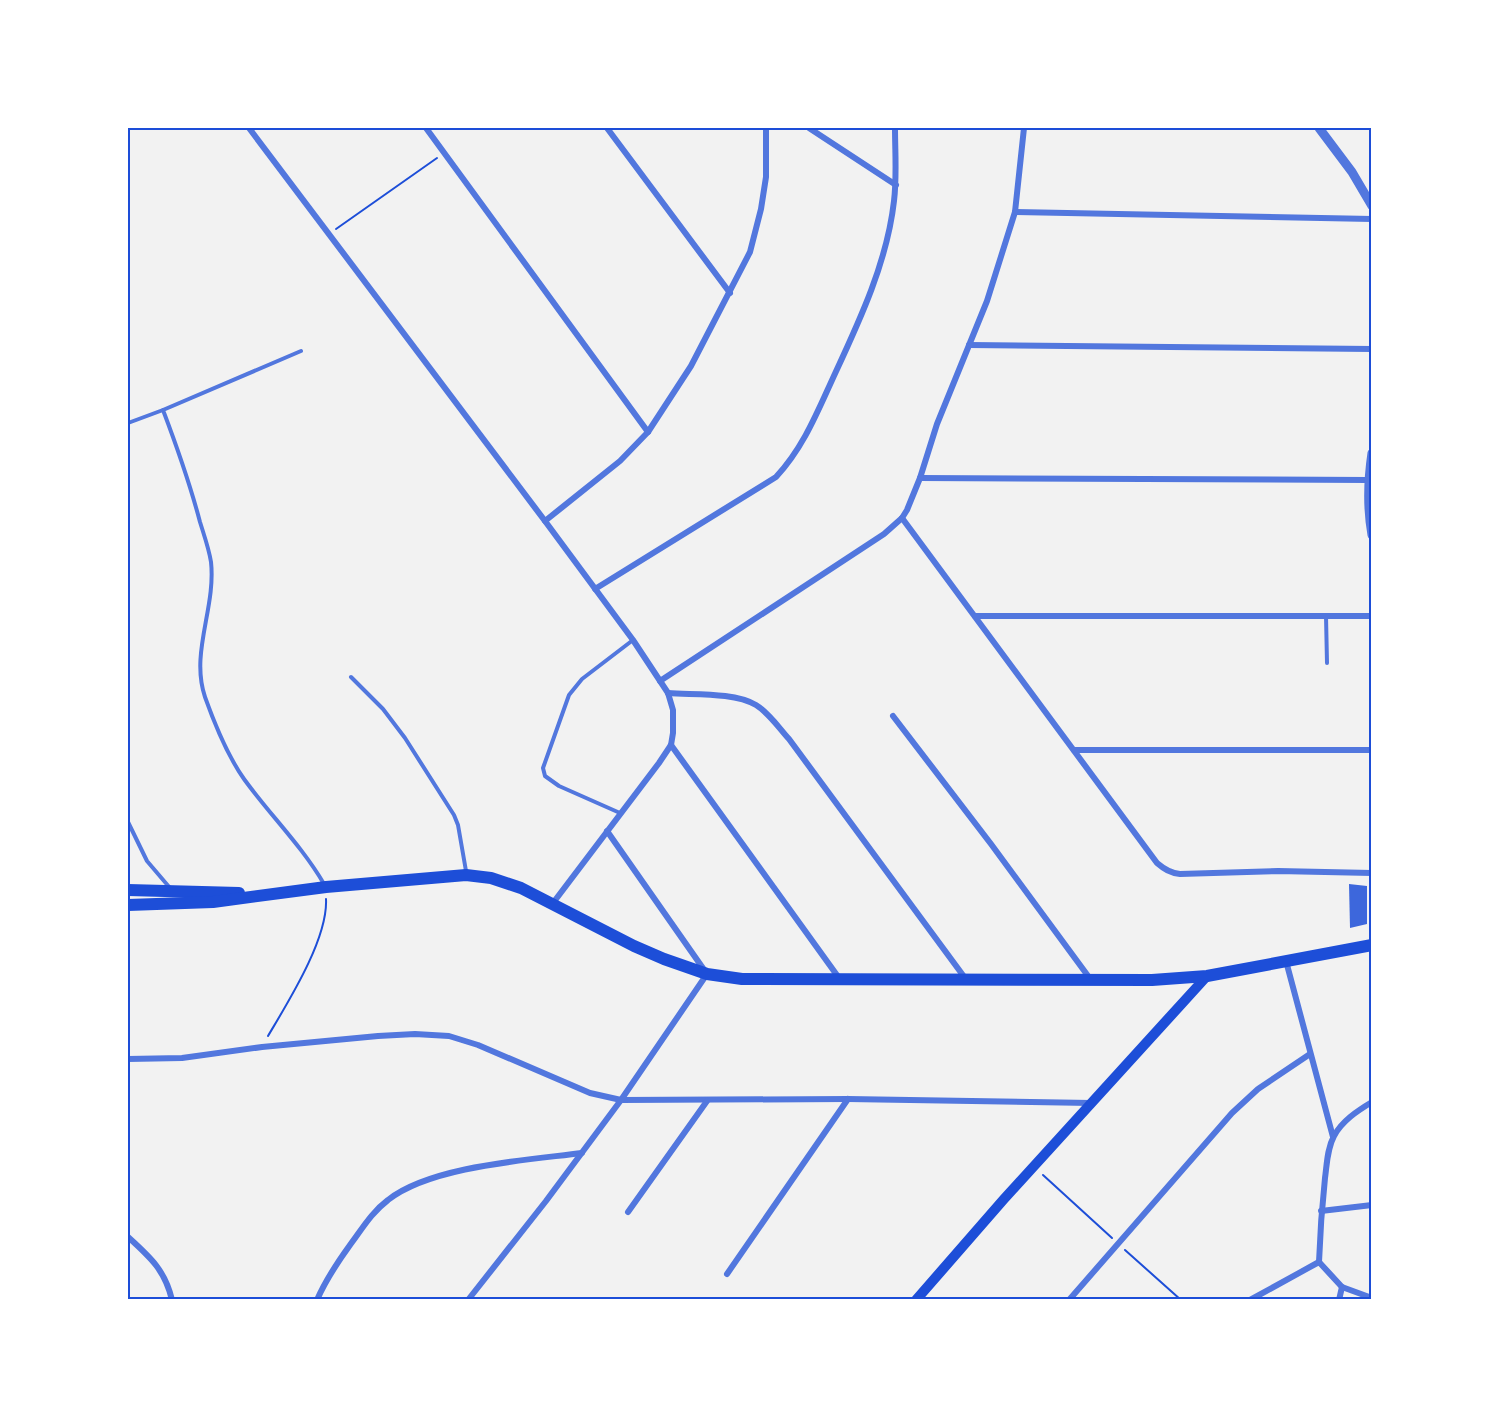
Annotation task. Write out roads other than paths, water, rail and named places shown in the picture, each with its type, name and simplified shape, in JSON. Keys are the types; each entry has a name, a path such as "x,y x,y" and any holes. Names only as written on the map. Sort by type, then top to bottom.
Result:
{"main road":[{"path":"128,905 213,902 326,887 466,875 491,878 521,888 664,959 707,974 742,979 1092,981 1207,976 1371,945"},
{"path":"128,890 210,891 267,896"},
{"path":"916,1299 1207,976"}],"street":[{"path":"249,128 545,521 633,640 668,693 674,723 671,745 553,903"},
{"path":"426,128 648,432"},
{"path":"607,128 730,293"},
{"path":"545,521 620,460 648,432 691,366 750,252 766,177 766,128"},
{"path":"809,128 896,185"},
{"path":"595,589 776,477 791,461 816,416 868,300 893,209 896,185 895,128"},
{"path":"660,681 885,534 902,518 920,478 937,424 987,302 1014,212 1024,128"},
{"path":"1318,128 1352,172 1371,206"},
{"path":"1014,212 1371,219"},
{"path":"969,345 1371,349"},
{"path":"1371,453 1368,480 1371,534"},
{"path":"920,478 1368,480"},
{"path":"902,518 1157,863 1171,873 1180,874 1278,871 1371,873"},
{"path":"975,616 1371,616"},
{"path":"668,693 747,700 769,716 789,739 965,979"},
{"path":"893,716 1092,981"},
{"path":"671,745 840,979"},
{"path":"1074,750 1371,750"},
{"path":"468,1299 621,1100 707,974 607,831"},
{"path":"1286,960 1333,1137"},
{"path":"128,1059 182,1058 262,1047 415,1034 449,1036 478,1045 590,1093 621,1100 1091,1103"},
{"path":"1069,1299 1232,1113 1258,1089 1310,1054"},
{"path":"726,1274 848,1100"},
{"path":"628,1212 707,1101"},
{"path":"1371,1102 1354,1113 1333,1137 1328,1152 1321,1211 1319,1262 1342,1287 1371,1298"},
{"path":"317,1299 326,1278 375,1212 389,1199 406,1189 430,1179 483,1166 582,1153"},
{"path":"1321,1211 1371,1205"},
{"path":"128,1237 159,1269 166,1279 172,1299"},
{"path":"1250,1299 1319,1262"},
{"path":"1339,1299 1342,1287"}],"lane":[{"path":"128,423 301,351"},
{"path":"163,410 188,477 211,561 212,584 209,614 201,649 199,671 205,696 230,757 245,780 314,866 326,887"},
{"path":"1326,615 1327,663"},
{"path":"621,814 559,786 545,776 543,768 568,695 582,679 633,640"},
{"path":"351,677 383,709 454,815 460,834 466,875"},
{"path":"128,822 147,861 173,891"}]}
